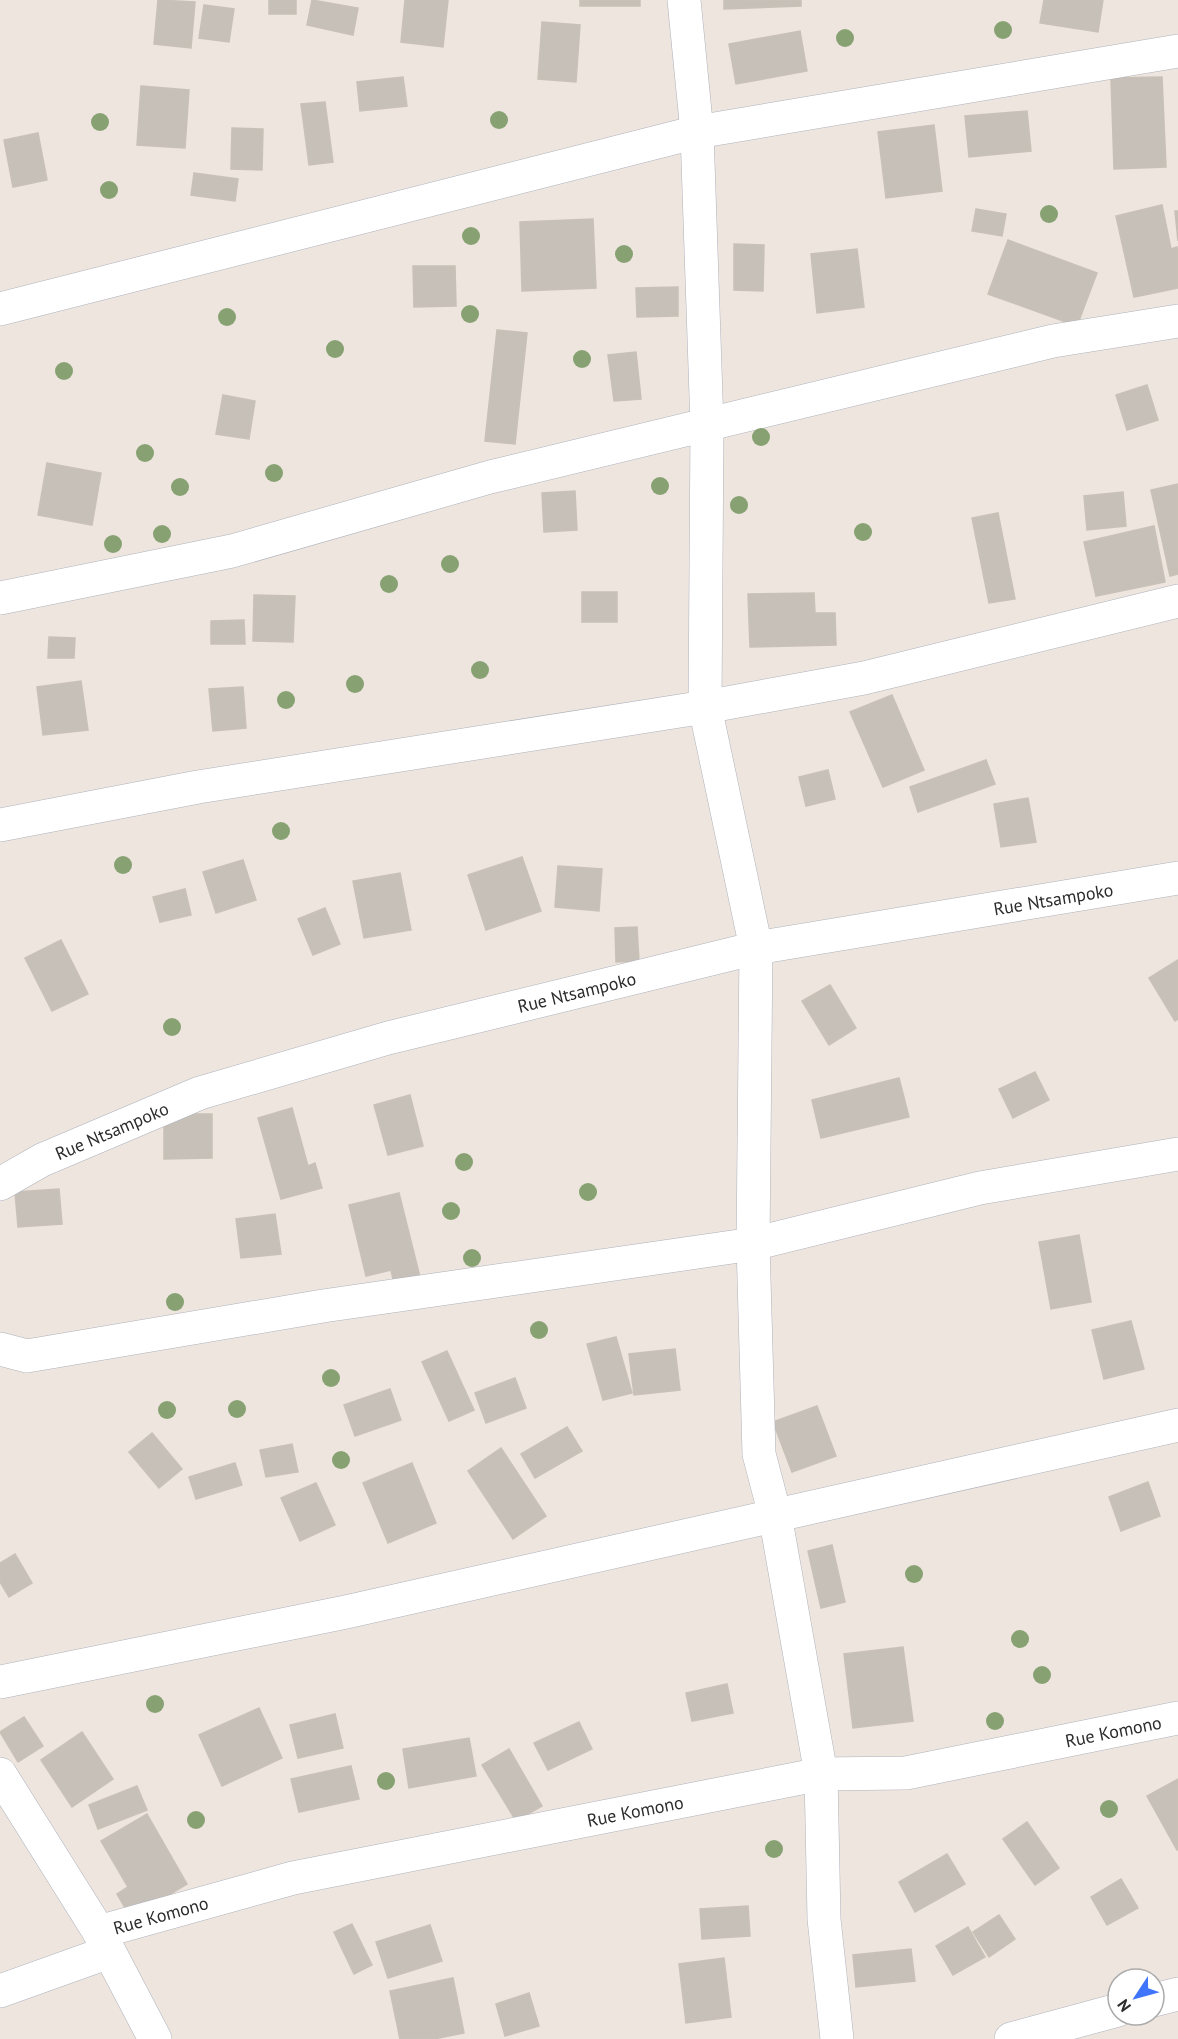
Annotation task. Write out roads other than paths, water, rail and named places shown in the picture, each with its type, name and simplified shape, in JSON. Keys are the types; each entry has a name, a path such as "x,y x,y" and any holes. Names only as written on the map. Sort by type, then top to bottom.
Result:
{"street":[{"path":"684,0 697,132 707,426 705,706 737,846 756,948 753,1244 759,1454 774,1515 821,1774 824,1919 837,2039"},
{"path":"0,309 697,132 1178,51"},
{"path":"0,598 232,551 490,477 1053,341 1178,321"},
{"path":"0,825 198,787 705,706 864,678 1178,601"},
{"name":"Rue Ntsampoko","path":"0,1184 42,1161 200,1093 388,1038 756,948 1178,878"},
{"path":"0,1349 27,1356 322,1306 753,1244 981,1188 1178,1154"},
{"path":"0,1683 346,1612 1178,1425"},
{"name":"Rue Komono","path":"0,1991 104,1942 293,1878 821,1774 906,1773 1178,1718"},
{"path":"0,1774 104,1942 155,2039"},
{"path":"1011,2039 1106,2013"}]}
